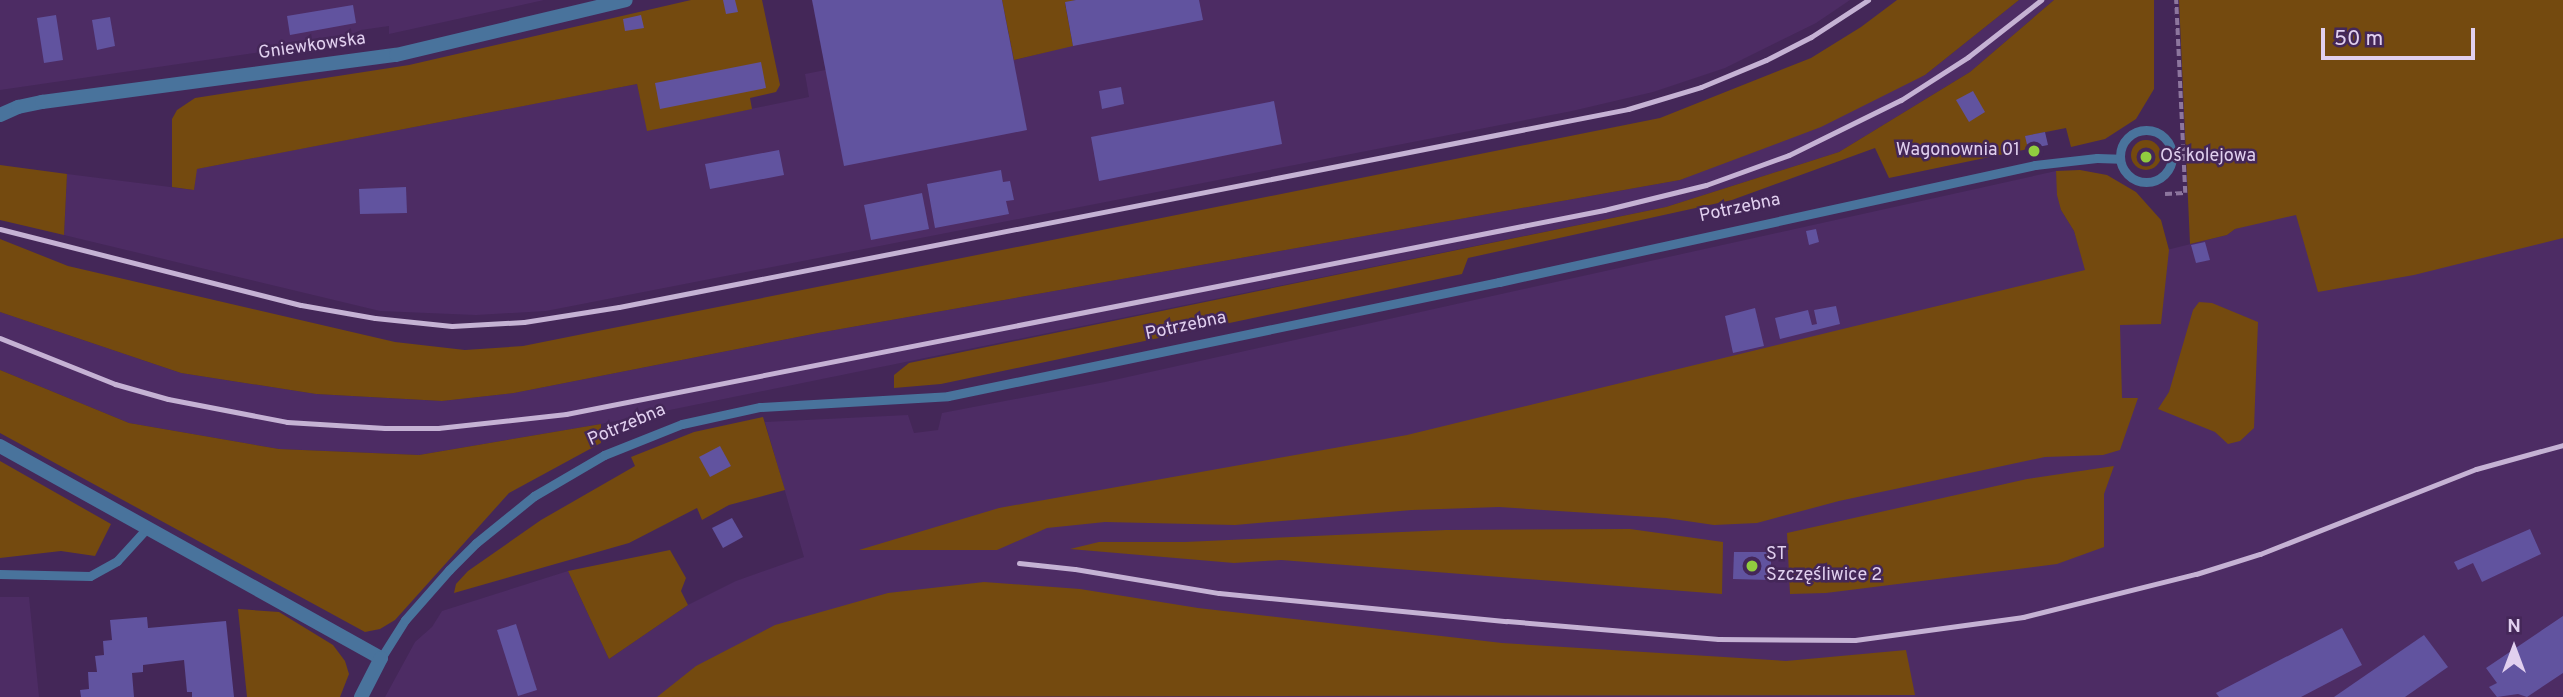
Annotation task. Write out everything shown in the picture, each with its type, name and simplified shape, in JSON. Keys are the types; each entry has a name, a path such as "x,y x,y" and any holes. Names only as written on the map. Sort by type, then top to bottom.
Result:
{"street":[{"name":"Gniewkowska","path":"0,116 19,107 42,103 396,55 626,0"},
{"path":"0,446 381,658"},
{"name":"Potrzebna","path":"361,697 381,658"}],"lane":[{"path":"2143,130 2160,134 2166,139 2172,155 2167,171 2161,177 2146,182 2126,173 2120,159 2120,151 2128,136 2143,130"},
{"name":"Potrzebna","path":"381,658 405,620 449,570 475,543 534,496 604,454 682,424 760,407 948,396 1499,282 2035,165 2087,159 2120,159"},
{"path":"0,574 90,576 117,561 147,528"}],"path":[{"path":"2165,194 2185,193 2176,0"}],"shaded area":[{"path":"0,0 544,0 389,34 389,26 361,30 336,41 0,90"},
{"path":"691,0 762,0 780,85 776,92 750,98 752,109 647,131 637,84 197,169 194,190 172,187 172,119 177,110 195,98 409,65"},
{"path":"1002,0 1076,0 1065,3 1073,46 1014,60"},
{"path":"1850,0 1816,23 1725,68 1653,92 1572,111 546,311 476,315 380,311 64,235 67,174 194,190 196,169 637,84 648,130 809,97 805,74 1009,34 1015,60 1073,45 1065,2"},
{"path":"1897,0 2019,0 1925,75 1821,127 1680,180 818,333 514,393 442,401 316,394 181,373 0,312 0,239 68,266 395,342 465,350 523,346 1660,118 1811,58 1861,27"},
{"path":"2019,0 2054,0 1970,72 1839,152 1666,207 601,424 419,455 279,449 129,423 0,370 0,312 181,373 316,394 442,401 514,393 818,333 1680,180 1925,75"},
{"path":"2054,0 2154,0 2154,89 2136,119 2105,139 2071,147 2066,128 2026,136 2028,149 1889,178 1875,148 1732,200 1468,258 1462,274 941,384 894,388 894,375 909,363 1666,207 1839,152 1970,72"},
{"path":"2179,0 2563,0 2563,238 2414,275 2318,292 2296,215 2235,229 2227,235 2190,244"},
{"path":"2146,140 2157,144 2161,155 2157,166 2146,170 2135,166 2131,155 2135,144"},
{"path":"2563,141 2563,697 385,697 415,642 432,627 442,611 568,571 609,659 688,605 736,581 804,557 765,422 908,415 914,433 938,430 942,413 1105,382 2056,171 2061,210 2074,231 2086,270 2227,235 2235,229"},
{"path":"0,165 67,174 64,235 0,220"},
{"path":"2080,170 2107,175 2136,192 2161,220 2169,250 2161,324 2120,325 2122,398 2138,398 2120,450 2103,455 2045,457 1839,501 1757,523 1714,525 1666,518 1499,507 1412,510 1235,525 1105,522 1047,528 997,550 859,550 999,508 1407,435 2085,270 2074,231 2061,210 2057,195 2056,171"},
{"path":"2199,302 2212,303 2258,322 2254,428 2240,441 2228,444 2215,432 2158,409 2169,392 2193,310"},
{"path":"0,370 129,423 279,449 419,455 601,424 601,443 509,493 395,620 380,629 365,632 0,433"},
{"path":"763,417 785,490 729,505 702,520 697,508 629,543 454,593 456,584 468,571 541,520 635,466 631,457 694,432"},
{"path":"0,461 111,524 95,556 61,551 0,558"},
{"path":"2114,466 2104,494 2104,547 2057,564 1826,593 1790,594 1787,533 2027,479"},
{"path":"1630,529 1723,542 1722,594 1281,560 1234,563 1070,549 1099,542 1185,542 1446,530"},
{"path":"670,550 686,578 681,591 688,605 609,659 568,571"},
{"path":"984,582 1080,589 1198,608 1502,643 1786,661 1906,650 1915,695 657,697 696,666 775,625 888,593"},
{"path":"0,597 29,597 39,697 0,697"},
{"path":"238,609 279,612 333,645 345,661 349,674 340,697 247,697"}],"building":[{"path":"723,0 735,0 738,12 726,14"},
{"path":"812,0 1002,0 1027,130 844,166"},
{"path":"1199,0 1203,20 1073,46 1065,2"},
{"path":"353,5 356,23 290,35 287,16"},
{"path":"56,15 63,60 44,63 37,18"},
{"path":"641,15 644,28 625,31 623,19"},
{"path":"110,17 115,46 97,50 92,20"},
{"path":"761,62 766,88 660,109 655,83"},
{"path":"1121,87 1124,104 1102,109 1099,91"},
{"path":"1973,91 1985,112 1969,122 1956,100"},
{"path":"1274,101 1282,144 1099,181 1091,137"},
{"path":"2045,132 2048,145 2028,149 2025,136"},
{"path":"779,150 784,175 710,189 705,164"},
{"path":"1001,170 1003,182 1010,181 1014,200 1006,201 1009,214 935,228 927,184"},
{"path":"406,187 407,213 360,214 359,189"},
{"path":"922,193 929,229 871,240 864,205"},
{"path":"1816,229 1819,242 1809,245 1806,231"},
{"path":"2205,242 2210,260 2196,263 2191,245"},
{"path":"1836,306 1840,324 1780,339 1775,318 1808,310 1812,325 1817,324 1814,310"},
{"path":"1755,308 1764,346 1733,353 1725,316"},
{"path":"720,446 731,466 710,477 699,457"},
{"path":"732,518 743,537 723,548 712,528"},
{"path":"2530,529 2541,554 2482,582 2473,563 2458,570 2454,562"},
{"name":"ST Szczęśliwice 2","path":"1734,552 1771,552 1771,580 1733,579"},
{"path":"2563,616 2563,673 2527,697 2518,694 2497,697 2489,687 2497,683 2486,668"},
{"path":"147,617 148,628 226,621 234,697 192,697 192,692 187,692 184,660 143,665 143,672 132,673 134,697 81,697 80,690 89,689 88,672 97,672 95,656 104,655 103,641 112,640 110,620"},
{"path":"516,624 537,690 518,696 497,630"},
{"path":"2342,628 2362,665 2301,697 2219,697 2216,693"},
{"path":"2424,635 2448,667 2405,697 2334,697"}],"railway":[{"path":"0,229 301,305 375,318 452,326 524,322 619,307 1628,109 1701,87 1766,60 1811,37 1868,0"},
{"path":"0,338 115,384 168,399 287,422 385,428 438,428 566,414 1604,210 1706,185 1789,155 1901,100 1968,57 2041,0"},
{"path":"1019,563 1075,569 1219,593 1507,621 1718,639 1855,640 2023,617 2196,574 2260,554 2476,469 2563,445"}],"place":[{"name":"Wagonownia 01","path":"2034,151"},
{"name":"Oś kolejowa","path":"2146,157"},
{"name":"ST Szczęśliwice 2","path":"1752,566"}]}
